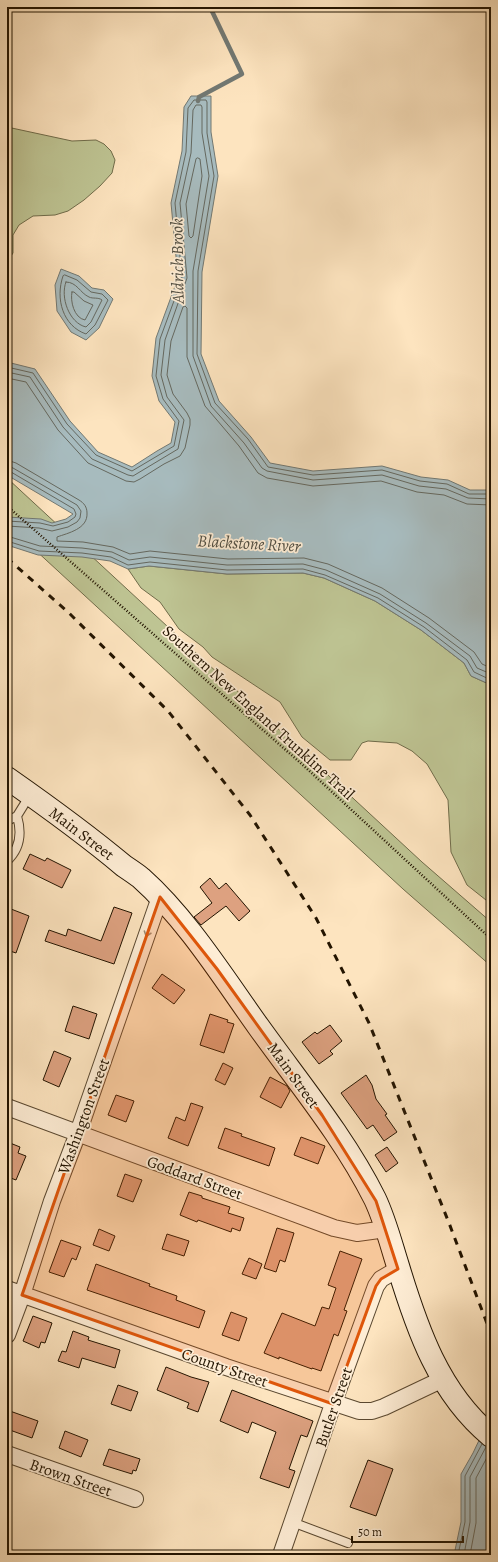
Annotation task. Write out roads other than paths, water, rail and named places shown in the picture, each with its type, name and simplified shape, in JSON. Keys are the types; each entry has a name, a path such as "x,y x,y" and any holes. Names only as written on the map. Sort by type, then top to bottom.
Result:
{"main road":[{"name":"Main Street","path":"7,778 77,827 141,878 160,897 195,939 350,1156 376,1201 424,1344 446,1384 474,1419 491,1436"}],"street":[{"name":"Washington Street","path":"7,1335 22,1295 52,1201 78,1133 160,897"},
{"name":"Goddard Street","path":"7,1107 334,1228 357,1233 386,1229"},
{"name":"Butler Street","path":"281,1555 333,1404 376,1286 381,1279 398,1269"},
{"name":"County Street","path":"7,1289 333,1404 359,1411 372,1411 446,1384"},
{"name":"Brown Street","path":"7,1454 135,1499"}],"lane":[{"path":"7,820 17,816 30,794"},
{"path":"7,861 12,857 18,846 21,828 17,816"},
{"path":"292,1522 348,1543"}],"water":[{"name":"Blackstone River","path":"191,96 211,96 211,132 218,176 202,272 201,354 219,401 251,437 270,463 313,471 382,466 421,477 448,480 470,490 491,490 491,685 471,676 464,663 421,630 375,601 324,578 303,573 227,574 149,566 128,569 110,561 82,557 38,555 7,545 7,517 41,519 52,523 66,519 73,514 7,475 7,362 35,369 70,421 98,452 132,467 171,443 175,422 159,401 152,376 156,338 178,278 171,203 182,151 184,107"},
{"path":"61,269 79,276 92,288 104,290 113,299 99,328 86,340 71,332 57,311 55,285"},
{"path":"491,1415 491,1555 454,1555 461,1522 461,1474"}],"waterway":[{"name":"Aldrich Brook","path":"198,101 199,97 242,74 210,7"}],"railway":[{"path":"7,558 69,613 168,711 250,815 316,918 369,1023 449,1223 491,1334"}]}
